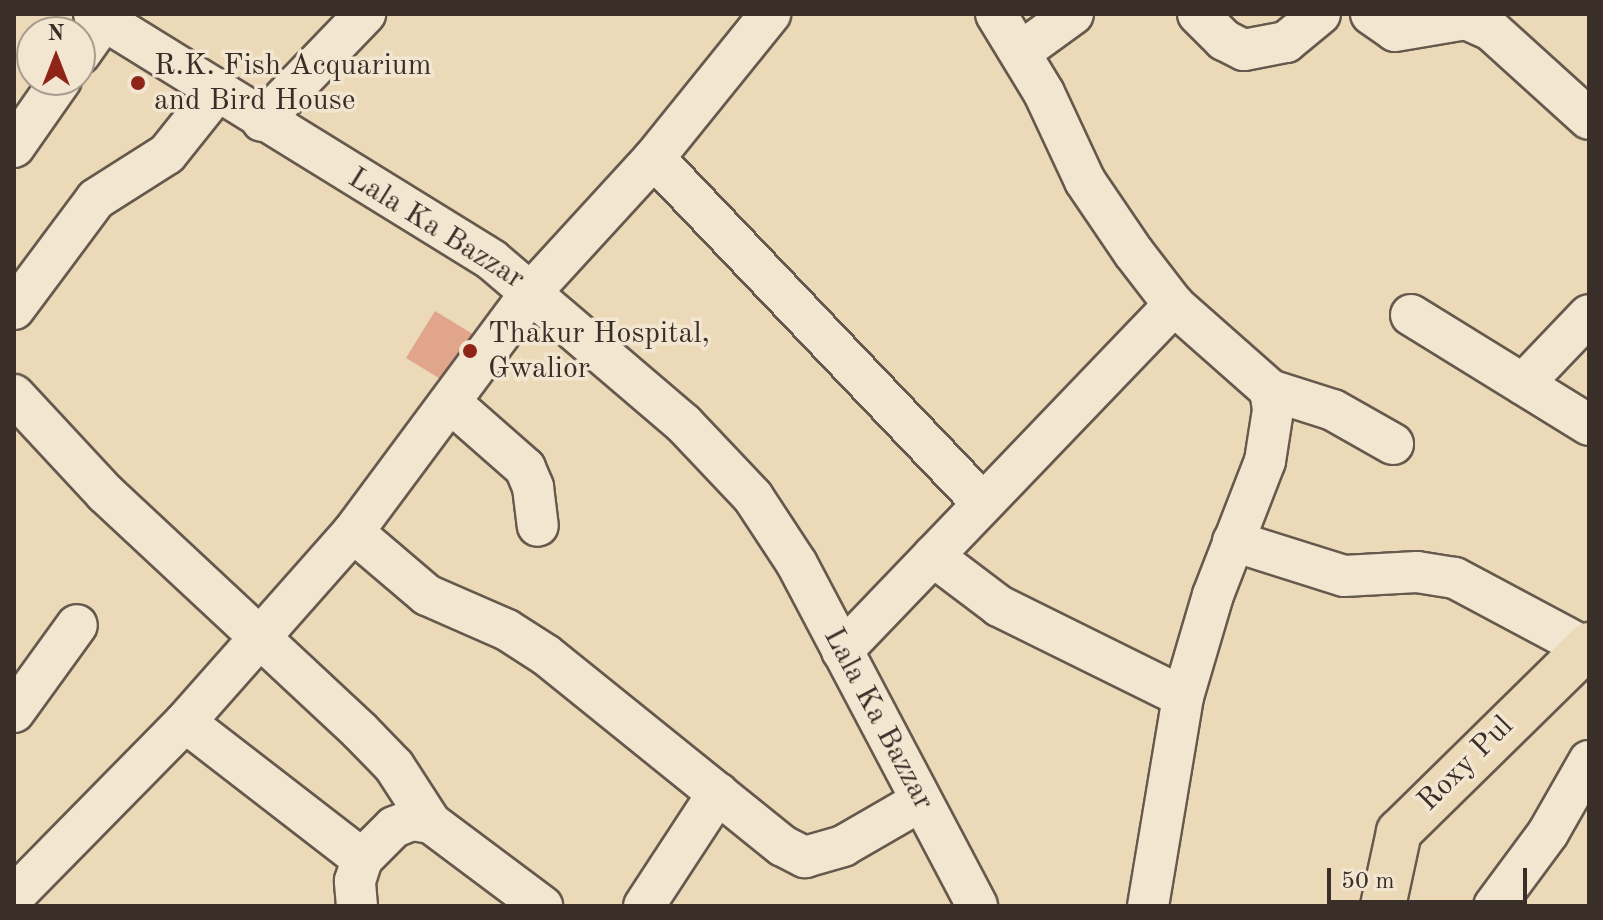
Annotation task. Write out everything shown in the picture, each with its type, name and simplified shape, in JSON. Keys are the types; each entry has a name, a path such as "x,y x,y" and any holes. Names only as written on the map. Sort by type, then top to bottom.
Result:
{"main road":[{"name":"Roxy Pul","path":"1383,906 1399,832 1588,647"}],"street":[{"path":"262,121 365,14"},
{"path":"14,896 185,722 353,532 533,290 654,158 770,14"},
{"path":"996,14 1022,51 1085,181 1174,305 1270,390 1333,410 1393,444"},
{"path":"1022,51 1073,14"},
{"path":"1198,14 1224,40 1244,50 1286,42 1320,14"},
{"path":"1371,14 1395,31 1466,19 1491,30 1589,119"},
{"name":"Lala Ka Bazzar","path":"99,17 533,290 683,423 753,497 797,564 977,906"},
{"path":"14,309 96,199 167,154 218,90"},
{"path":"14,147 50,96"},
{"path":"654,158 983,504"},
{"path":"842,651 1174,305"},
{"path":"1411,315 1589,425"},
{"path":"1523,384 1589,315"},
{"path":"1148,906 1183,697 1233,541 1273,435 1270,390"},
{"path":"14,395 105,493 261,636 394,766 431,823 542,906"},
{"path":"450,402 525,468 533,487 538,526"},
{"path":"353,532 427,595 507,630 546,655 783,846 805,857 843,846 921,801"},
{"path":"1233,541 1344,576 1417,572 1455,578 1588,647"},
{"path":"933,556 999,606 1183,697"},
{"path":"14,712 77,625"},
{"path":"185,722 362,859"},
{"path":"1494,906 1548,833 1589,761"},
{"path":"644,906 718,793"},
{"path":"357,906 355,881 362,859 394,827 412,820 431,823"}],"building":[{"path":"435,311 476,336 447,383 406,358"}],"place":[{"name":"R.K. Fish Acquarium and Bird House","path":"138,83"},
{"name":"Thakur Hospital, Gwalior","path":"470,351"}]}
